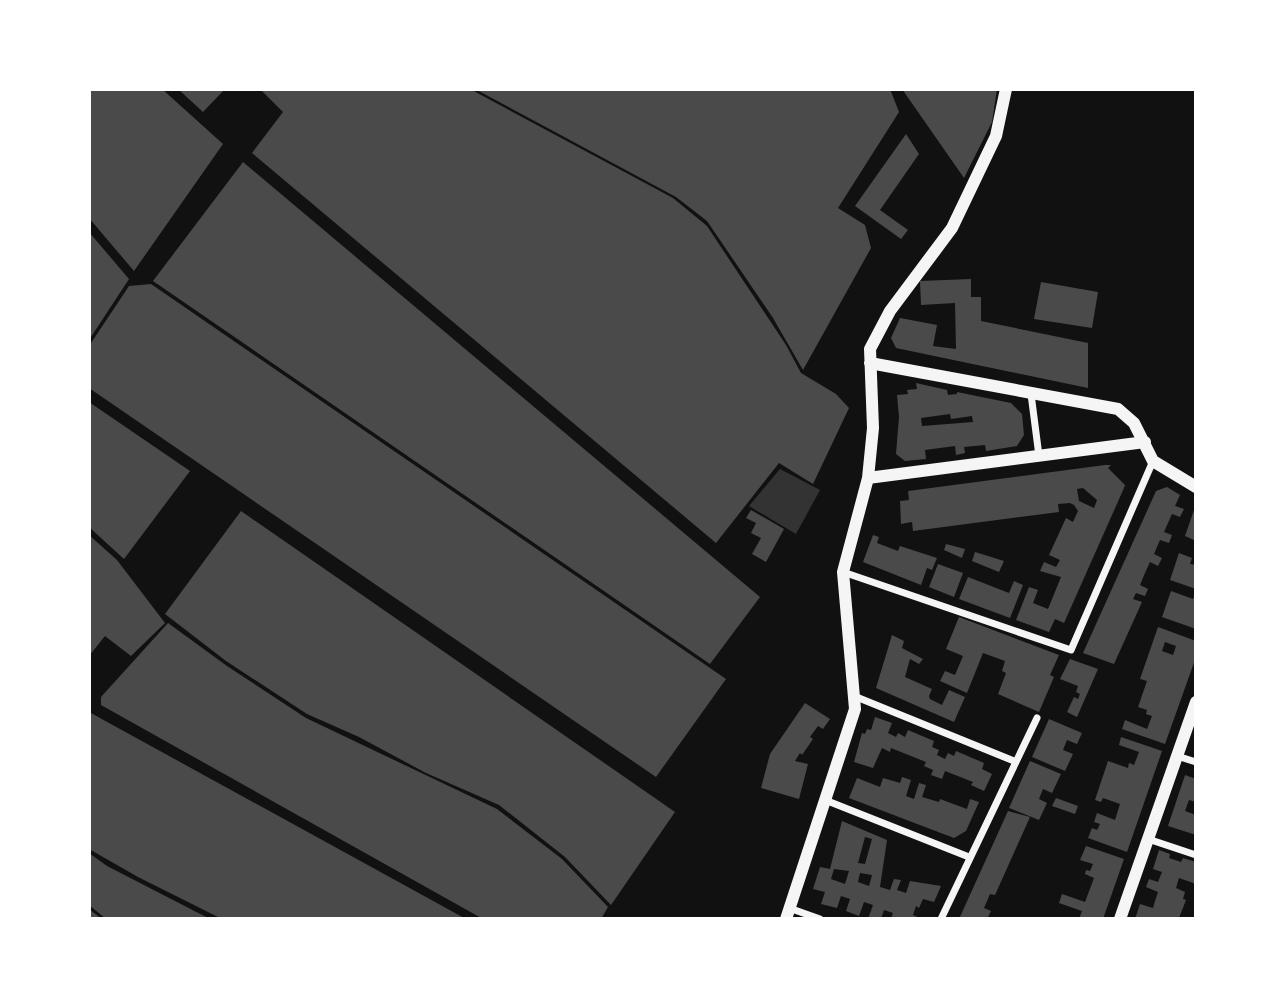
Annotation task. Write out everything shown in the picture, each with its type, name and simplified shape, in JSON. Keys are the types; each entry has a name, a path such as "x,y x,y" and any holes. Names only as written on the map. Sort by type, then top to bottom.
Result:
{"street":[{"path":"820,919 787,914 855,709 843,572 868,478 873,428 870,349 890,311 952,228 996,136 1006,89"},
{"path":"870,363 1118,409 1134,423 1153,461 1196,487"},
{"path":"1031,394 1039,456"},
{"path":"868,478 1145,442"},
{"path":"843,572 1071,650 1153,461"},
{"path":"853,696 1014,761"},
{"path":"1120,919 1196,702"},
{"path":"941,919 1014,761 1037,718"},
{"path":"1177,756 1196,762"},
{"path":"825,800 969,857"},
{"path":"1148,839 1196,855"}],"shaded area":[{"path":"780,469 820,490 796,534 749,506"}],"building":[{"path":"89,89 162,89 223,144 134,271 89,218"},
{"path":"178,89 225,89 203,112"},
{"path":"260,89 470,89 673,198 707,226 786,345 801,373 836,394 849,408 813,484 779,463 716,543 252,153 283,112"},
{"path":"475,89 890,89 899,112 838,208 865,225 871,248 803,370 773,318 707,221 676,197"},
{"path":"902,89 997,89 992,122 964,178"},
{"path":"906,134 919,154 880,210 908,230 901,239 855,206"},
{"path":"243,162 760,597 710,664 153,281"},
{"path":"89,232 129,279 89,340"},
{"path":"971,279 971,297 981,297 981,321 1088,343 1088,388 896,348 891,338 900,318 937,325 933,346 956,349 955,303 921,305 920,281"},
{"path":"1041,282 1098,292 1092,328 1034,319"},
{"path":"151,284 726,679 656,777 89,388 89,346 129,286"},
{"path":"916,383 947,390 948,395 957,392 1011,403 1022,414 1024,435 1017,446 986,451 985,445 964,447 965,453 956,455 955,446 925,450 926,459 905,461 896,454 899,417 897,395 908,394 907,390 917,389","holes":["950,414 951,419 972,416 973,422 922,426 921,418"]},
{"path":"89,402 190,471 124,559 89,527"},
{"path":"1105,465 1111,465 1108,468 1125,485 1064,623 1055,619 1049,632 1016,620 1029,587 1038,590 1033,603 1048,609 1061,577 1040,571 1044,562 1056,567 1060,560 1049,555 1066,518 1073,522 1078,511 1074,505 1058,504 1059,512 913,531 912,522 901,524 900,501 909,500 908,491","holes":["1083,488 1097,500 1094,508 1079,501 1077,489"]},
{"path":"1167,487 1180,495 1175,506 1184,509 1180,517 1172,514 1164,532 1172,535 1169,543 1160,540 1154,554 1162,558 1158,566 1150,562 1145,573 1140,585 1148,589 1145,596 1136,593 1133,599 1142,602 1114,664 1083,653 1156,491"},
{"path":"1196,507 1196,541 1185,536"},
{"path":"751,510 784,529 766,562 752,554 761,538 751,533 756,523 746,518"},
{"path":"241,511 675,812 611,905 565,857 499,805 426,773 359,737 307,714 226,661 165,614"},
{"path":"89,535 117,560 165,623 131,656 105,636 89,656"},
{"path":"873,535 879,537 877,543 898,551 900,546 937,558 932,570 927,568 921,585 863,562"},
{"path":"946,544 965,549 962,558 944,550"},
{"path":"975,552 1004,561 999,572 972,561"},
{"path":"1179,553 1192,558 1190,564 1196,565 1196,589 1170,580"},
{"path":"938,564 963,573 954,597 929,587"},
{"path":"968,577 1009,593 1014,581 1023,585 1010,618 959,599"},
{"path":"1171,591 1193,599 1196,592 1196,629 1162,617"},
{"path":"959,617 1059,655 1050,675 1054,677 1039,712 998,694 1006,673 1002,671 1005,661 983,653 967,693 940,681 945,671 955,675 963,656 946,649"},
{"path":"168,623 306,718 497,809 562,859 608,907 601,919 483,919 101,705 101,697"},
{"path":"1158,627 1196,641 1196,657 1165,744 1122,729 1125,720 1147,729 1152,716 1146,714 1147,710 1138,707 1147,681 1140,679","holes":["1165,642 1176,646 1173,655 1162,651"]},
{"path":"892,635 904,641 902,648 923,659 919,664 910,659 905,677 932,689 930,699 942,705 949,690 965,697 954,722 876,688"},
{"path":"1070,659 1098,669 1077,717 1067,712 1074,697 1078,699 1078,686 1060,679"},
{"path":"805,703 830,719 823,729 818,726 810,737 813,739 795,761 808,764 799,799 761,788 770,754"},
{"path":"89,712 466,919 222,919 138,877 89,849"},
{"path":"875,717 892,723 888,733 896,737 898,733 905,737 908,730 934,741 932,747 939,750 937,755 945,759 948,753 954,756 956,751 984,763 982,769 992,774 984,791 971,785 973,782 945,771 942,779 931,775 933,770 924,766 926,762 891,748 890,752 882,748 873,768 854,762 862,733 865,734 867,729 871,730"},
{"path":"1049,719 1082,733 1077,744 1067,740 1063,750 1073,754 1065,771 1032,757"},
{"path":"1121,737 1162,751 1127,852 1088,838 1092,828 1097,830 1100,824 1094,822 1097,813 1115,820 1120,804 1103,798 1101,802 1095,800 1108,761 1128,768 1129,763 1134,765 1139,752 1119,745"},
{"path":"1030,761 1061,774 1052,793 1043,789 1039,799 1047,803 1039,820 1009,808"},
{"path":"1185,775 1196,779 1196,802 1189,800 1185,811 1196,815 1196,835 1168,826"},
{"path":"902,777 911,780 906,796 914,799 919,783 926,785 922,797 939,802 940,799 967,809 970,799 979,802 966,831 954,838 849,798 857,778 880,787 883,778 900,783"},
{"path":"1056,798 1078,806 1075,814 1052,806"},
{"path":"1008,811 1030,817 995,895 990,894 984,908 991,911 987,919 959,919"},
{"path":"842,821 887,840 880,887 890,890 894,879 901,880 897,890 906,893 910,881 941,886 934,902 923,899 919,908 916,906 913,915 922,919 891,919 893,913 884,910 881,919 868,919 873,905 864,902 859,916 846,911 850,899 841,896 837,908 821,904 825,892 813,889 820,867 830,869","holes":["865,837 872,839 865,864 858,863","834,869 849,871 845,884 831,879","860,873 872,875 869,886 858,882"]},
{"path":"1086,846 1124,859 1103,919 1079,919 1082,911 1059,903 1062,894 1085,902 1094,878 1085,874 1093,864 1080,860"},
{"path":"1159,850 1170,854 1169,858 1181,862 1183,858 1196,862 1196,884 1179,878 1176,888 1185,892 1183,899 1186,900 1179,918 1135,919 1140,904 1153,908 1158,892 1146,887 1149,879 1158,882 1162,872 1153,869"},
{"path":"89,853 107,866 210,919 106,919 89,905"},
{"path":"89,909 102,919 89,919"}]}
